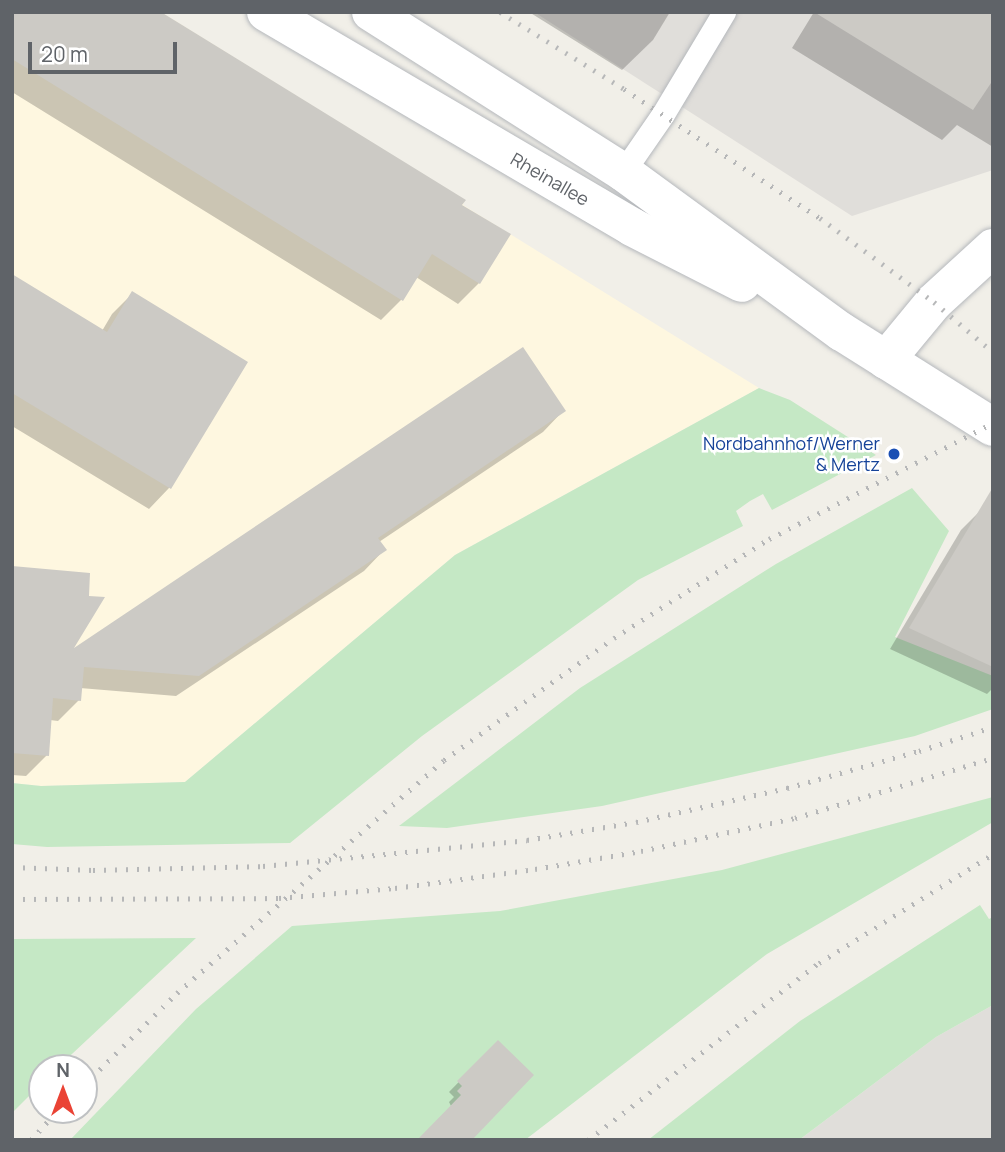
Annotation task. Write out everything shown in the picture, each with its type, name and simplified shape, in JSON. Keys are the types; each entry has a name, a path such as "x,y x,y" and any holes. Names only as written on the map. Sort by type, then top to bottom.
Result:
{"main road":[{"name":"Rheinallee","path":"266,12 632,227 842,332"},
{"name":"Rheinallee","path":"371,12 623,172 842,332 993,427"},
{"path":"886,360 934,302 993,248"}],"lane":[{"path":"623,172 663,114 723,12"}],"shaded area":[{"path":"12,12 161,12 465,200 463,205 759,388 455,555 185,782 41,786 12,783"},
{"path":"534,12 993,12 993,170 852,216"},
{"path":"993,1005 993,1140 799,1140 936,1037"}],"green space":[{"path":"759,388 790,400 876,455 772,510 763,494 750,501 736,511 743,526 638,580 422,736 290,843 47,847 12,844 12,783 41,786 185,782 455,555"},
{"path":"912,488 949,531 895,637 993,676 993,709 915,736 602,806 447,828 399,826 580,688 776,564"},
{"path":"993,797 993,822 767,954 525,1140 70,1140 85,1124 98,1124 98,1111 196,1009 292,926 500,911 722,870"},
{"path":"980,905 989,919 993,917 993,1005 936,1037 799,1140 648,1140 800,1021"},
{"path":"196,938 72,1054 28,1054 28,1097 12,1113 12,939"}],"building":[{"path":"12,12 161,12 466,200 462,205 511,234 480,284 432,254 403,301 12,59"},
{"path":"814,12 993,12 993,80 973,110"},
{"path":"12,274 107,332 132,291 248,362 171,489 12,393"},
{"path":"523,347 566,411 378,538 387,550 199,676 84,667 81,701 53,698 49,756 12,753 12,566 90,573 89,596 105,597 74,648"},
{"path":"993,487 993,667 909,628"},
{"path":"498,1040 534,1075 472,1140 417,1140 461,1095 457,1091 462,1086 457,1081"}],"railway":[{"path":"500,12 624,89 820,218 934,302 993,352"},
{"path":"98,1071 177,993 444,760 614,638 769,539 993,423"},
{"path":"12,867 93,870 263,866 527,840 636,822 787,788 993,727"},
{"path":"12,899 279,898 395,888 535,869 641,851 795,818 993,758"},
{"path":"588,1140 819,963 993,854"},
{"path":"31,1140 45,1124"}],"place":[{"name":"Nordbahnhof/Werner & Mertz","path":"894,454"}]}
